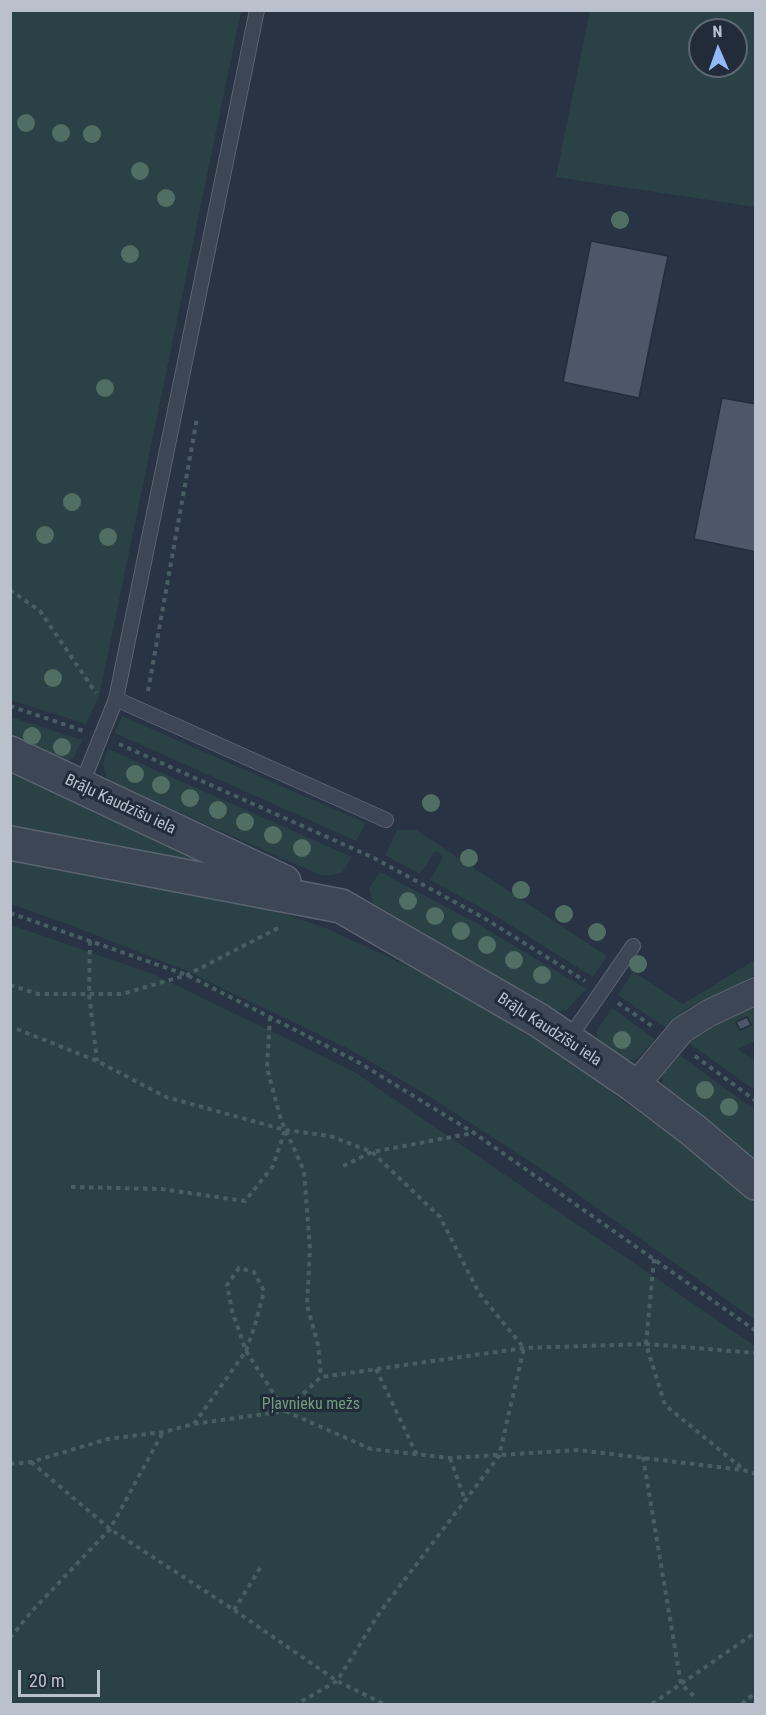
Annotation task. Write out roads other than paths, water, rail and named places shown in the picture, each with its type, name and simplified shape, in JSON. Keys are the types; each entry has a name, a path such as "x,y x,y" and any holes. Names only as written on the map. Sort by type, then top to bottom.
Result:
{"street":[{"name":"Brāļu Kaudzīšu iela","path":"10,753 327,902"},
{"name":"Brāļu Kaudzīšu iela","path":"10,843 341,906 532,1016 568,1040 635,1086 693,1130 756,1183"},
{"path":"635,1086 672,1039 695,1021 756,991"}],"lane":[{"path":"81,786 116,699 257,10"},
{"path":"116,699 386,820"},
{"path":"568,1040 633,946"}],"park label":[{"name":"Pļavnieku mežs","path":"311,1405"}]}
